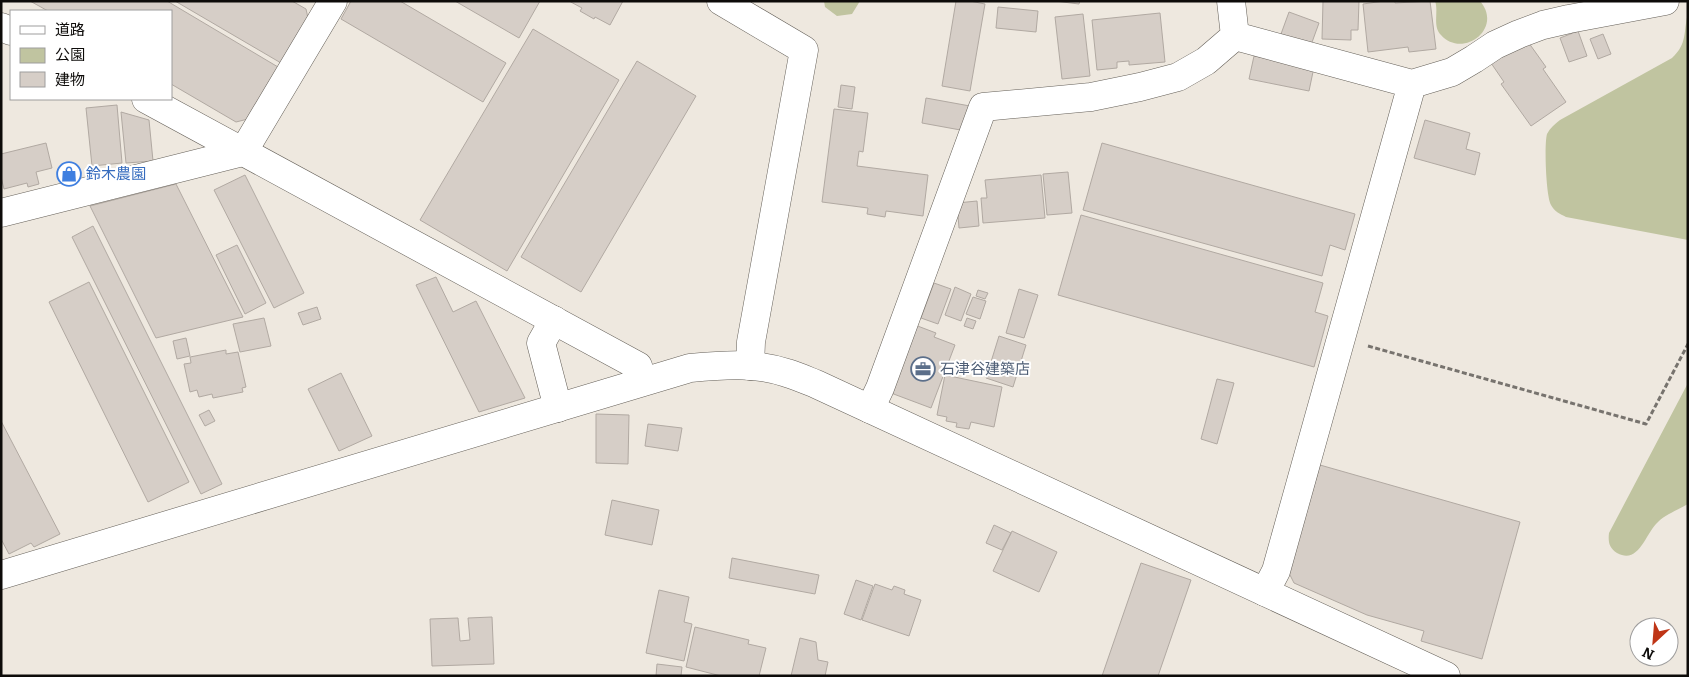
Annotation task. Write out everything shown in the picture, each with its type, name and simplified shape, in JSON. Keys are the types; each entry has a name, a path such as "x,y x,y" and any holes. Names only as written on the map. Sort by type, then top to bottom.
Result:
{"street":[{"path":"721,1 804,50 751,342 750,366"},
{"path":"1231,1 1235,36"},
{"path":"1235,36 1412,84 1452,72 1495,45 1544,25 1665,1"},
{"path":"1,213 243,152 323,5"},
{"path":"870,409 880,388 983,106 1092,97 1178,77 1206,62 1235,36"},
{"path":"1266,592 1276,571 1412,84"},
{"path":"148,100 638,366 643,382"},
{"path":"554,320 541,343 558,408"},
{"path":"1,575 690,368 722,365 750,366 786,372 870,409 1446,676"}],"path":[{"path":"1341,338 1646,424 1688,344"}],"green space":[{"path":"824,1 860,1 852,14 837,16 825,7"},
{"path":"1435,1 1480,1 1486,11 1487,22 1484,30 1477,38 1469,42 1459,44 1450,42 1438,31"},
{"path":"1688,13 1688,240 1566,217 1559,213 1554,209 1549,200 1546,170 1546,140 1548,132 1560,120 1672,58 1683,42"},
{"path":"1688,383 1688,504 1661,519 1653,527 1636,552 1625,556 1617,553 1610,544 1609,533"}],"building":[{"path":"30,1 167,1 278,67 248,119 236,122 172,85 172,10 46,10"},
{"path":"175,1 292,1 306,9 308,18 281,63"},
{"path":"351,1 400,1 506,63 483,102 341,19"},
{"path":"455,1 540,1 519,38"},
{"path":"569,1 623,1 610,25 580,11 582,8"},
{"path":"956,1 985,4 970,91 942,86"},
{"path":"1055,1 1080,1 1079,4"},
{"path":"1323,1 1359,1 1358,30 1351,30 1351,40 1322,39"},
{"path":"1395,1 1395,3 1430,1 1436,49 1409,52 1408,47 1368,52 1363,4"},
{"path":"998,7 1038,11 1036,32 996,28"},
{"path":"1289,12 1319,23 1311,45 1281,34"},
{"path":"1160,13 1165,62 1129,65 1129,61 1117,62 1117,68 1097,70 1092,20"},
{"path":"1083,14 1090,76 1062,79 1055,17"},
{"path":"533,29 619,80 507,271 420,220"},
{"path":"1578,31 1587,56 1569,62 1560,38"},
{"path":"1603,34 1611,54 1598,59 1590,39"},
{"path":"1526,39 1546,67 1543,69 1566,102 1531,126 1501,84 1504,82 1491,63"},
{"path":"1254,56 1314,67 1309,91 1249,79"},
{"path":"637,61 696,96 581,292 521,257"},
{"path":"841,85 855,87 852,109 838,107"},
{"path":"926,98 970,106 966,131 922,123"},
{"path":"117,105 122,163 92,166 86,108"},
{"path":"834,109 868,113 863,152 859,151 857,166 928,175 923,216 886,211 885,217 867,214 868,208 822,202"},
{"path":"121,112 149,120 153,161 126,163"},
{"path":"1425,120 1470,133 1466,149 1480,153 1475,175 1414,158"},
{"path":"46,143 52,168 36,172 39,184 28,187 27,183 4,189 1,177 1,154"},
{"path":"1102,143 1355,214 1345,250 1330,245 1322,276 1083,210"},
{"name":"鈴木農園","path":"71,169 73,178 66,180 64,170"},
{"path":"1068,172 1072,213 1047,215 1043,174"},
{"path":"245,175 304,293 274,308 214,190"},
{"path":"1041,175 1045,218 983,223 981,198 987,198 985,180"},
{"path":"176,184 243,317 156,338 90,206"},
{"path":"977,201 979,226 959,228 957,203"},
{"path":"1081,215 1323,283 1315,312 1328,316 1314,367 1058,295"},
{"path":"93,226 222,484 201,494 72,237"},
{"path":"237,245 266,303 245,314 216,255"},
{"path":"436,277 453,312 476,301 525,398 479,412 416,285"},
{"path":"89,282 189,482 148,502 49,302"},
{"path":"934,283 951,289 938,324 921,318"},
{"path":"955,287 971,294 961,321 945,315"},
{"path":"1019,289 1038,295 1024,338 1006,333"},
{"path":"978,290 988,293 985,299 976,296"},
{"path":"973,297 986,301 980,319 966,314"},
{"path":"317,307 321,319 303,325 298,313"},
{"path":"264,318 271,346 240,352 233,324"},
{"path":"967,318 976,321 973,329 964,326"},
{"path":"915,325 936,333 934,337 955,345 931,408 891,393"},
{"path":"999,336 1026,345 1013,387 986,378"},
{"path":"186,338 190,356 177,359 173,341"},
{"path":"226,350 226,354 238,352 246,387 242,388 243,392 213,398 212,394 199,397 197,390 190,392 184,364 191,363 190,357"},
{"path":"341,373 372,436 339,451 308,389"},
{"path":"945,375 1002,387 994,427 971,422 969,429 956,427 957,423 946,421 947,417 937,415"},
{"path":"1217,379 1234,383 1217,444 1201,439"},
{"path":"209,410 215,421 205,426 199,415"},
{"path":"596,414 629,415 628,464 596,463"},
{"path":"1,421 60,534 34,547 31,543 9,554 1,539"},
{"path":"648,424 682,428 678,451 645,446"},
{"path":"1320,465 1520,522 1482,659 1421,641 1424,631 1367,615 1294,583 1289,573"},
{"path":"612,500 659,510 652,545 605,535"},
{"path":"994,525 1011,533 1002,550 986,543"},
{"path":"1012,531 1057,552 1039,592 993,571"},
{"path":"732,558 819,575 815,594 729,578"},
{"path":"1141,563 1191,580 1158,676 1102,676"},
{"path":"856,580 873,586 861,620 844,614"},
{"path":"875,584 892,590 894,586 905,590 904,594 921,600 909,636 862,620"},
{"path":"659,590 689,597 684,622 692,624 684,661 646,653"},
{"path":"492,617 494,664 432,666 430,619 458,618 460,641 470,640 468,618"},
{"path":"695,627 749,640 748,644 766,648 759,676 721,676 686,667"},
{"path":"800,638 816,642 818,660 828,662 825,676 791,676"},
{"path":"657,664 682,667 681,676 656,676"}],"place":[{"name":"鈴木農園","path":"69,174"},
{"name":"石津谷建築店","path":"923,369"}]}
